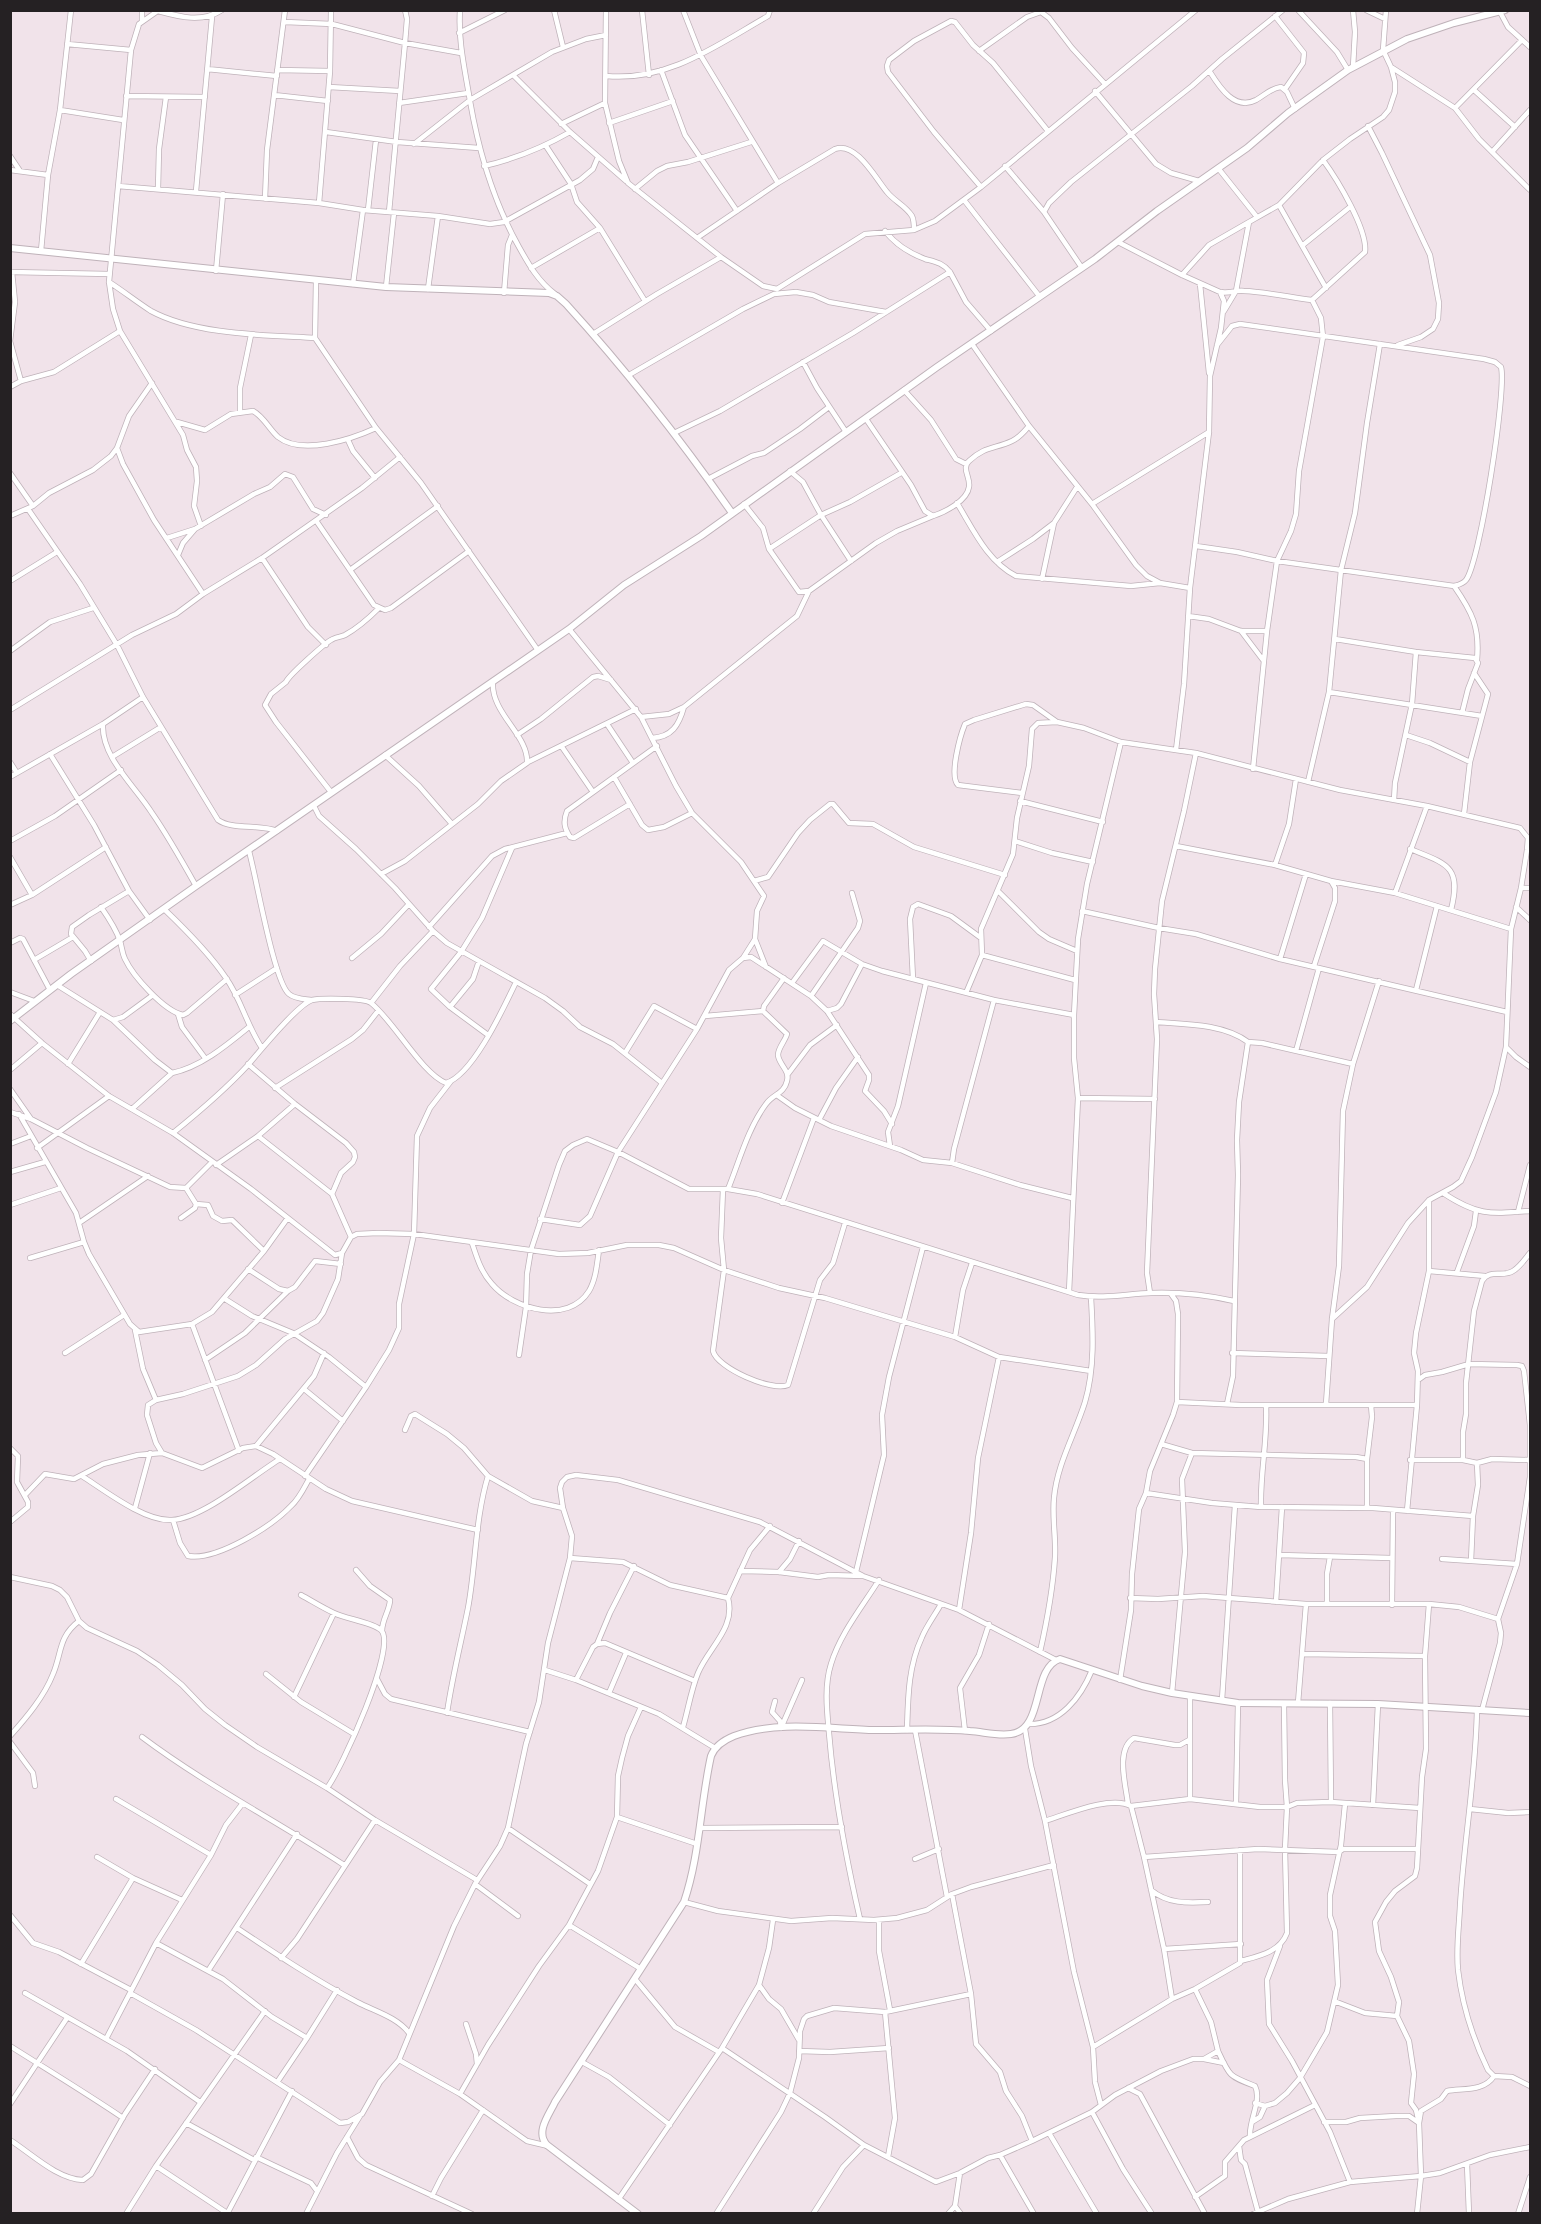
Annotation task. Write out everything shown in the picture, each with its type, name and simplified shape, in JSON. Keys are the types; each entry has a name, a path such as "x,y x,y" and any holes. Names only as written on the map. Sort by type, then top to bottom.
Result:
{"street":[{"path":"41,251 48,174 60,110 71,10"},
{"path":"142,10 142,21"},
{"path":"201,526 194,506 196,467 177,422 120,331 112,309 109,282 123,120 131,50 136,28 142,21 158,11 184,17 212,17 222,10"},
{"path":"265,199 265,166 285,10"},
{"path":"319,203 330,71 331,10"},
{"path":"386,287 407,19 405,10"},
{"path":"460,10 461,52 479,148 504,222 531,268 544,285 593,334 628,375 674,433 732,513"},
{"path":"459,33 505,10"},
{"path":"554,10 563,47"},
{"path":"606,10 605,102 619,161 628,183"},
{"path":"642,10 649,75"},
{"path":"683,10 701,56 751,142 778,183"},
{"path":"606,75 622,77 649,75 701,56 768,16 770,10"},
{"path":"1044,212 1049,203 1071,182 1210,72 1222,59 1283,10"},
{"path":"1298,10 1350,68"},
{"path":"1350,68 1353,10"},
{"path":"1182,275 1209,244 1279,206 1323,160 1383,117 1393,101 1395,82 1383,50 1386,10"},
{"path":"514,76 561,124 635,189 721,257 763,286 777,289 865,234 914,230 935,221 981,187 1095,91 1165,38 1193,11"},
{"path":"1354,18 1366,11 1385,19"},
{"path":"342,1253 335,1255 330,1253 251,1189 173,1133 109,1096 12,1018 196,886 569,629 624,585 701,536 904,390 1082,268 1247,148 1350,68 1383,50 1424,33 1502,11 1508,27 1530,47"},
{"path":"979,51 1027,17 1041,12 1049,18 1072,48 1105,84"},
{"path":"1275,16 1304,53 1303,63 1284,89"},
{"path":"196,191 212,17"},
{"path":"981,187 934,132 888,72 889,60 951,21 958,25 979,51 993,63 1048,131"},
{"path":"285,22 332,24 405,43 461,52"},
{"path":"414,144 470,100 563,47 606,35"},
{"path":"1455,108 1522,40"},
{"path":"67,44 131,50"},
{"path":"1391,67 1455,108 1491,152 1530,190"},
{"path":"207,69 277,73 330,71"},
{"path":"661,70 685,135 737,211"},
{"path":"1210,72 1232,99 1242,104 1257,99 1273,88 1281,87 1295,109"},
{"path":"329,87 400,91"},
{"path":"1474,90 1515,127"},
{"path":"1095,91 1156,164 1163,169 1199,181"},
{"path":"399,103 468,93"},
{"path":"274,94 328,101"},
{"path":"126,96 205,98"},
{"path":"158,189 158,159 166,97"},
{"path":"609,123 673,101"},
{"path":"561,124 605,102"},
{"path":"60,110 123,120"},
{"path":"1491,152 1530,110"},
{"path":"1368,126 1430,255 1439,303 1438,319 1433,329 1410,342 1395,346"},
{"path":"326,132 414,144 479,148"},
{"path":"484,166 524,155 570,132"},
{"path":"353,284 376,140"},
{"path":"635,189 667,166 751,142"},
{"path":"546,146 570,184 577,203 600,228 645,301"},
{"path":"697,238 778,183 835,148 844,147 852,150 889,195 908,211 912,217 914,230"},
{"path":"10,156 20,171"},
{"path":"118,186 319,203 366,210 438,216 479,223 504,222 589,173 598,157"},
{"path":"1118,242 1220,292 1250,291 1312,300 1365,252 1366,244 1363,232 1323,160"},
{"path":"1005,166 1044,212 1082,268"},
{"path":"1218,168 1257,217"},
{"path":"10,170 48,174"},
{"path":"216,271 223,194"},
{"path":"964,200 1040,297"},
{"path":"1279,206 1326,288"},
{"path":"1303,245 1350,207"},
{"path":"428,289 438,216"},
{"path":"1224,310 1236,291 1249,222"},
{"path":"531,268 600,228"},
{"path":"885,231 898,245 941,264 950,272 966,302 991,331"},
{"path":"504,293 508,245 512,235"},
{"path":"10,248 316,281 386,287 549,293 557,296"},
{"path":"593,334 721,257"},
{"path":"21,381 10,341 15,302 11,272 110,274"},
{"path":"674,433 720,411 950,272"},
{"path":"316,281 315,338 376,429 438,506 537,649"},
{"path":"109,282 152,311 178,322 251,335 315,338"},
{"path":"1200,284 1210,376"},
{"path":"628,375 743,309 774,294 796,292 813,295 829,302 886,312"},
{"path":"1176,750 1182,720 1190,588 1209,432 1210,376 1224,310 1224,301 1220,292"},
{"path":"1253,769 1267,631 1277,561 1296,514 1299,471 1323,337 1321,318 1312,300"},
{"path":"1196,546 1277,561 1454,586 1466,581 1477,551 1491,478 1502,371 1495,362 1343,338 1323,337 1292,330 1236,324 1228,329 1216,345"},
{"path":"10,387 21,381 54,372 120,331"},
{"path":"240,412 240,388 251,335"},
{"path":"972,344 1029,426 1092,504 1136,565 1147,576 1160,583"},
{"path":"1308,782 1329,692 1341,570 1355,513 1366,423 1380,344"},
{"path":"803,362 846,432"},
{"path":"10,516 31,507 49,493 93,470 111,456 117,448 129,416 152,384"},
{"path":"904,390 931,420 956,459 966,464"},
{"path":"708,479 752,456 764,453 829,406"},
{"path":"177,422 205,430 220,419 240,412 253,411 259,414 273,433 289,444 316,445 348,440 376,429"},
{"path":"866,419 925,511 933,516"},
{"path":"966,464 986,448 1012,441 1029,426"},
{"path":"1092,504 1209,432"},
{"path":"348,440 353,451 375,478"},
{"path":"117,448 120,458 154,520 203,594"},
{"path":"111,456 120,458"},
{"path":"10,710 150,625 176,614 203,594 317,522 400,457"},
{"path":"799,592 809,591 897,531 957,503 969,491 966,464"},
{"path":"790,471 803,482 820,515 850,561"},
{"path":"10,473 57,552 80,584 117,645 143,697 220,822 268,827 277,831"},
{"path":"769,549 820,515 901,473"},
{"path":"167,538 201,526 270,487 285,474 293,477 313,509 326,515"},
{"path":"997,561 1033,539 1053,523 1077,487"},
{"path":"957,503 986,550 1006,571 1016,576 1131,586 1160,583 1190,588"},
{"path":"744,504 763,528 769,549 799,592 803,605"},
{"path":"350,570 438,506"},
{"path":"317,522 379,608"},
{"path":"1042,579 1053,523"},
{"path":"178,555 183,543 195,529"},
{"path":"331,792 265,706 271,694 331,640 361,625 379,608 391,608 469,551"},
{"path":"11,580 57,552"},
{"path":"262,558 308,627 326,645"},
{"path":"1454,586 1471,614 1479,640 1474,673 1462,713"},
{"path":"641,717 669,714 684,707 797,616 809,591"},
{"path":"10,651 50,622 93,608"},
{"path":"1188,616 1209,619 1241,631 1267,631"},
{"path":"569,629 636,709 692,813 741,862 765,896 757,911 755,939 766,967"},
{"path":"1241,631 1264,661"},
{"path":"1335,639 1477,660"},
{"path":"1394,800 1395,783 1412,705 1416,652"},
{"path":"1464,814 1470,762 1488,694 1474,673"},
{"path":"517,735 541,719 593,677 598,676 610,680"},
{"path":"493,681 495,696 503,715 521,741 528,762"},
{"path":"1329,692 1482,716"},
{"path":"10,777 103,724 143,697"},
{"path":"1022,793 955,782 962,730 969,722 1026,704 1033,705 1057,722"},
{"path":"652,738 667,735 675,729 684,707"},
{"path":"381,874 399,865 528,762 636,709"},
{"path":"966,993 982,955 981,929 1013,854 1020,801 1029,766 1032,729 1038,723 1057,722 1084,728 1122,742 1196,753 1363,796 1427,806 1520,828 1528,838 1521,888 1511,929 1506,1047 1496,1092 1467,1171 1461,1181 1429,1200 1408,1223 1366,1287 1332,1319"},
{"path":"103,724 102,734 112,757 154,815 196,886"},
{"path":"607,724 633,763"},
{"path":"112,757 161,727"},
{"path":"1406,735 1430,742 1470,762"},
{"path":"1069,1292 1078,1098 1074,1058 1077,951 1082,911 1122,742"},
{"path":"630,804 574,838 567,833 564,818 567,811 657,746"},
{"path":"562,747 593,792"},
{"path":"1150,1293 1147,1273 1157,1022 1154,994 1162,901 1196,753"},
{"path":"50,754 129,891 150,920"},
{"path":"385,755 419,786 452,824"},
{"path":"10,762 17,773"},
{"path":"10,841 55,816 121,770"},
{"path":"614,777 642,825 648,830 664,827 692,813"},
{"path":"1275,865 1288,824 1296,779"},
{"path":"1020,801 1102,822"},
{"path":"754,881 768,877 798,833 810,819 830,804 833,804 849,824 873,824 915,847 1005,875"},
{"path":"314,806 319,816 381,874 431,929 461,952 563,1011 580,1027 625,1053 662,1083"},
{"path":"1395,893 1427,806"},
{"path":"371,1003 492,856 567,833"},
{"path":"1015,841 1052,853 1093,862"},
{"path":"1176,846 1275,865 1331,881 1395,893 1511,929"},
{"path":"10,905 32,895 106,848"},
{"path":"488,1035 450,1007 431,989 461,952 490,902 512,848"},
{"path":"1410,849 1441,862 1451,870 1456,890 1451,910"},
{"path":"249,850 277,968 287,993 293,997 311,1000 357,999 371,1003 441,1081 446,1083 451,1081"},
{"path":"10,857 32,895"},
{"path":"1280,959 1306,874"},
{"path":"1296,1051 1335,901 1335,888 1331,881"},
{"path":"1521,888 1530,888"},
{"path":"90,961 73,937 70,931 72,927 129,891"},
{"path":"998,891 1039,932 1077,951"},
{"path":"811,996 858,928 860,921 852,893"},
{"path":"352,958 381,934 409,904"},
{"path":"913,979 910,919 913,907 918,904 951,916 981,938"},
{"path":"1416,990 1437,906"},
{"path":"101,907 120,940 127,963 153,995 178,1014 183,1015 193,1009 227,979"},
{"path":"1516,907 1530,920"},
{"path":"164,909 227,979 249,1028 262,1048"},
{"path":"1082,911 1196,934 1280,959 1507,1012"},
{"path":"34,960 73,937"},
{"path":"10,943 21,938 50,990"},
{"path":"540,1219 580,1225 585,1223 618,1152 705,1016 729,970 743,958 755,939"},
{"path":"792,983 821,942 825,942 862,964 994,1000 1074,1016"},
{"path":"982,955 1075,980"},
{"path":"743,958 752,957 811,996 827,1011 869,1075 865,1091 878,1103 892,1124"},
{"path":"450,1007 473,979 479,961"},
{"path":"827,1011 841,1004 862,964"},
{"path":"235,994 277,968"},
{"path":"763,1011 784,978"},
{"path":"1326,1404 1332,1319 1339,1266 1343,1111 1353,1064 1379,981"},
{"path":"173,1520 180,1543 188,1556 197,1558 213,1554 254,1533 290,1508 307,1477 389,1350 399,1328 399,1304 414,1234 417,1136 430,1108 451,1081 471,1062 516,982"},
{"path":"890,1146 888,1132 898,1106 926,983"},
{"path":"57,985 113,1020 172,1073"},
{"path":"10,992 34,1001"},
{"path":"113,1020 123,1017 153,995"},
{"path":"173,1133 218,1095 311,1000"},
{"path":"952,1163 994,1000"},
{"path":"625,1053 654,1006 697,1029"},
{"path":"275,1088 352,1039 363,1030 378,1011"},
{"path":"705,1016 763,1011 787,1034 778,1058 788,1074"},
{"path":"68,1064 100,1012"},
{"path":"178,1014 182,1027 205,1058"},
{"path":"1157,1022 1213,1028 1248,1042 1262,1043 1353,1064"},
{"path":"837,1025 810,1045 788,1074 785,1086 778,1096 766,1104 725,1189 721,1238 724,1270 714,1338 714,1357 732,1370 769,1385 780,1387 788,1385 812,1312 814,1296 820,1280 833,1263 845,1223"},
{"path":"132,1109 172,1073 180,1072 224,1047 249,1028"},
{"path":"1227,1404 1233,1376 1239,1102 1248,1042"},
{"path":"10,1070 42,1043"},
{"path":"1506,1047 1530,1067"},
{"path":"782,1203 817,1119 858,1057"},
{"path":"248,1064 294,1104 346,1143 354,1152 353,1162 341,1173 332,1194"},
{"path":"10,1089 31,1119"},
{"path":"37,1148 109,1096"},
{"path":"778,1096 817,1119 923,1160 952,1163 1020,1185 1072,1198"},
{"path":"1078,1098 1155,1099"},
{"path":"10,1112 31,1119 170,1187 186,1188 214,1164 258,1136 294,1104"},
{"path":"19,1114 76,1214 84,1242 124,1315 135,1330 143,1369 156,1400"},
{"path":"10,1144 31,1136"},
{"path":"258,1136 332,1194 351,1237"},
{"path":"519,1355 526,1307 527,1274 540,1219 565,1151 573,1144 586,1139 618,1152 684,1188 725,1189 757,1194 1069,1292 1091,1297 1150,1293 1205,1295 1234,1301"},
{"path":"10,1172 45,1162"},
{"path":"1518,1212 1530,1165"},
{"path":"79,1223 148,1176"},
{"path":"10,1204 62,1188"},
{"path":"181,1218 192,1212 195,1204 186,1188"},
{"path":"1443,1193 1476,1212 1530,1211"},
{"path":"1407,1511 1410,1460 1417,1405 1418,1380 1414,1353 1416,1333 1430,1271 1429,1200"},
{"path":"195,1204 208,1205 213,1216 222,1221 232,1220 264,1251"},
{"path":"1457,1272 1474,1227 1476,1212"},
{"path":"135,1330 145,1333 192,1324 212,1312 264,1251 287,1219"},
{"path":"162,1453 156,1443 147,1415 148,1405 156,1400 214,1385 238,1376 256,1365 293,1334 317,1321 335,1286 342,1253 351,1237 357,1234 414,1234 559,1254 627,1245 659,1245 674,1248 724,1270 779,1288 903,1320 955,1337 999,1357 1091,1371"},
{"path":"30,1258 84,1242"},
{"path":"472,1243 481,1269 491,1284 503,1295 526,1307 543,1310 567,1307 584,1297 596,1273 599,1250"},
{"path":"856,1572 883,1462 883,1405 923,1247"},
{"path":"1430,1271 1485,1276 1492,1273 1505,1274 1515,1270 1530,1253"},
{"path":"205,1360 245,1333 261,1319 288,1291 295,1287 315,1261 341,1264"},
{"path":"955,1337 963,1290 972,1263"},
{"path":"248,1269 279,1290 288,1291"},
{"path":"1463,1460 1466,1383 1474,1311 1485,1276"},
{"path":"1120,1680 1131,1610 1130,1598 1138,1509 1146,1493 1150,1471 1177,1402 1178,1314 1176,1301 1171,1294"},
{"path":"1040,1652 1055,1558 1053,1499 1059,1473 1086,1400 1091,1371 1093,1348 1091,1297"},
{"path":"225,1299 244,1312 293,1334 324,1353 366,1387"},
{"path":"65,1353 124,1315"},
{"path":"192,1324 239,1451"},
{"path":"256,1446 314,1376 324,1353"},
{"path":"1232,1353 1329,1356"},
{"path":"959,1610 971,1533 978,1458 999,1357"},
{"path":"1418,1380 1425,1375 1469,1364 1517,1365 1524,1368 1530,1417 1530,1477 1526,1514 1518,1564 1498,1619 1501,1633 1500,1643 1480,1710 1461,1881 1458,1968 1462,1996 1484,2062 1494,2076"},
{"path":"304,1389 343,1421"},
{"path":"1177,1402 1266,1405 1417,1405"},
{"path":"1261,1507 1261,1474 1267,1444 1266,1405"},
{"path":"1367,1508 1367,1459 1372,1417 1371,1405"},
{"path":"405,1430 411,1416 415,1414 439,1428 464,1448 488,1476 532,1502 563,1508"},
{"path":"1161,1444 1192,1453 1367,1459"},
{"path":"24,1495 45,1474 74,1479 103,1464 150,1453 162,1453 202,1468 249,1446 256,1446 352,1501 477,1530"},
{"path":"10,1448 18,1456 17,1482 28,1502 28,1507 10,1522"},
{"path":"135,1508 150,1453"},
{"path":"1172,1693 1185,1552 1182,1479 1192,1453"},
{"path":"82,1476 121,1502 157,1518 173,1520 198,1512 280,1459"},
{"path":"1410,1460 1463,1460 1477,1463 1492,1459 1529,1460"},
{"path":"1471,1561 1473,1516 1478,1485 1477,1463"},
{"path":"306,2214 380,2082 399,2060 454,1926 476,1882 500,1846 508,1828 539,1702 548,1643 570,1558 572,1530 563,1508 560,1488 562,1482 567,1477 576,1475 618,1479 749,1518 799,1541 863,1576"},
{"path":"447,1713 468,1609 477,1530 488,1476"},
{"path":"1146,1493 1184,1500 1261,1507 1367,1508 1473,1516"},
{"path":"1222,1700 1235,1505"},
{"path":"1276,1602 1282,1507"},
{"path":"1392,1605 1393,1511"},
{"path":"683,1727 699,1671 728,1623 730,1607 728,1598 750,1550 770,1527"},
{"path":"779,1572 790,1559 799,1541"},
{"path":"1280,1555 1391,1558"},
{"path":"1327,1603 1327,1574 1330,1557"},
{"path":"570,1558 616,1560 634,1566 670,1585 728,1598"},
{"path":"1442,1559 1518,1564"},
{"path":"576,1680 588,1652 597,1644 634,1566"},
{"path":"327,1788 341,1766 377,1679 385,1646 382,1624 390,1600 370,1586 356,1570"},
{"path":"740,1571 779,1572 818,1577 863,1576 879,1580 959,1610 1056,1660 1064,1659 1120,1680 1172,1693 1238,1703 1378,1704 1530,1713"},
{"path":"10,1577 52,1586 60,1590 67,1597 79,1621 87,1628 137,1651 182,1684 205,1709 225,1725 476,1882 518,1916"},
{"path":"860,1919 836,1795 827,1703 831,1665 843,1638 879,1580"},
{"path":"301,1595 334,1613 382,1631"},
{"path":"1130,1598 1203,1596 1306,1604 1429,1604 1459,1607 1498,1619"},
{"path":"907,1730 909,1678 914,1658 922,1637 941,1604"},
{"path":"1299,1703 1306,1604"},
{"path":"1417,2214 1421,2176 1419,2123 1416,2110 1411,2103 1414,2074 1409,2041 1397,2016 1399,2002 1379,1951 1375,1922 1395,1891 1415,1876 1426,1749 1425,1656 1429,1604"},
{"path":"294,1696 334,1613"},
{"path":"10,1736 41,1695 53,1674 66,1633 79,1621"},
{"path":"965,1731 960,1688 979,1655 988,1624"},
{"path":"597,1644 605,1644 695,1681"},
{"path":"609,1693 626,1653"},
{"path":"1303,1654 1425,1656"},
{"path":"1056,1660 1048,1667 1027,1726 1031,1766 1045,1821 1074,1972 1093,2047 1095,2082 1101,2105"},
{"path":"638,2214 548,2146 542,2137 544,2125 555,2102 684,1902 692,1876 701,1828 706,1776 715,1748 735,1736 781,1728 1015,1734 1027,1726 1049,1721 1063,1712 1079,1695 1092,1670"},
{"path":"545,1671 576,1680 642,1707 683,1727 715,1748"},
{"path":"266,1674 294,1696 354,1734"},
{"path":"377,1679 391,1700 530,1732"},
{"path":"781,1728 802,1680"},
{"path":"1190,1696 1190,1799"},
{"path":"776,1701 772,1712 780,1720 781,1728"},
{"path":"1236,1804 1238,1703"},
{"path":"1329,1703 1331,1802"},
{"path":"1284,1704 1287,1933 1267,1980 1268,2017 1269,2024 1292,2061 1342,2158 1350,2182"},
{"path":"1373,1805 1378,1704"},
{"path":"460,2094 539,1965 569,1925 602,1861 617,1817 617,1784 622,1758 628,1737 642,1707"},
{"path":"915,1730 971,1994 976,2044 1000,2072 1006,2091 1022,2116 1032,2141"},
{"path":"142,1737 192,1773 229,1793 344,1864"},
{"path":"1172,2000 1164,1949 1130,1805 1123,1753 1128,1742 1134,1738 1175,1745 1189,1740"},
{"path":"10,1742 33,1773 35,1786"},
{"path":"116,1799 211,1854"},
{"path":"1045,1821 1101,1804 1119,1802 1130,1805 1190,1799 1287,1807 1297,1803 1331,1802 1420,1808"},
{"path":"106,2039 156,1943 211,1854 226,1825 243,1803"},
{"path":"1255,2103 1265,2106 1275,2103 1300,2078 1327,2032 1338,1985 1335,1931 1330,1917 1330,1900 1345,1804"},
{"path":"1470,1809 1508,1813 1530,1812"},
{"path":"617,1817 697,1844"},
{"path":"281,1958 297,1939 344,1864 375,1820"},
{"path":"701,1828 842,1827"},
{"path":"508,1828 590,1884"},
{"path":"208,1971 297,1834"},
{"path":"915,1858 939,1849"},
{"path":"1144,1857 1240,1850 1285,1849 1339,1852 1343,1849 1418,1849"},
{"path":"1240,1850 1241,1961"},
{"path":"97,1857 133,1878 182,1900"},
{"path":"684,1902 702,1908 773,1920 832,1918 879,1920 919,1913 949,1896 1000,1878 1054,1865"},
{"path":"81,1964 133,1878"},
{"path":"1151,1890 1166,1900 1190,1903 1209,1902"},
{"path":"10,1915 33,1943 51,1948 81,1964 196,2030 340,2123 348,2122 362,2114"},
{"path":"618,2200 720,2050 759,1984 769,1948 773,1920"},
{"path":"879,1920 879,1951 887,2011 895,2118 888,2157"},
{"path":"569,1925 640,1970"},
{"path":"237,1928 281,1958 400,2023 409,2033"},
{"path":"156,1943 236,1988 264,2011 308,2038"},
{"path":"1164,1949 1241,1944"},
{"path":"1093,2047 1172,2000 1239,1965 1241,1961 1280,1946"},
{"path":"635,1979 675,2026 720,2050 790,2093 864,2145 936,2182 1032,2141 1092,2112 1128,2088 1161,2071 1193,2059 1224,2063"},
{"path":"759,1984 769,1999 781,2009 799,2040"},
{"path":"1195,1989 1211,2022 1218,2051 1224,2063 1234,2078 1255,2086 1258,2095 1250,2136"},
{"path":"278,2081 337,1990"},
{"path":"25,1994 155,2069 200,2102"},
{"path":"716,2214 781,2112 790,2093 795,2078 804,2019 812,2014 834,2008 887,2011 971,1994"},
{"path":"1334,2001 1365,2013 1397,2016"},
{"path":"126,2214 156,2166 264,2011"},
{"path":"10,2104 67,2018"},
{"path":"466,2024 477,2064"},
{"path":"10,2046 63,2077 123,2118"},
{"path":"799,2051 830,2052 889,2048"},
{"path":"1204,2059 1218,2051"},
{"path":"399,2060 460,2094 527,2141 548,2146"},
{"path":"582,2062 609,2077 670,2125"},
{"path":"10,2140 62,2174 75,2180 83,2180 91,2174 123,2118 155,2069"},
{"path":"1494,2076 1512,2077 1530,2086"},
{"path":"1419,2123 1421,2111 1441,2099 1447,2091 1480,2087 1491,2081 1494,2076"},
{"path":"1128,2088 1140,2094 1204,2214"},
{"path":"228,2212 292,2091"},
{"path":"1195,2197 1225,2176 1225,2162 1250,2136 1315,2105"},
{"path":"1252,2122 1260,2117 1265,2106"},
{"path":"432,2196 483,2110"},
{"path":"1092,2112 1152,2214"},
{"path":"1324,2122 1409,2116 1419,2123"},
{"path":"186,2123 255,2159 311,2183 317,2191"},
{"path":"1049,2133 1097,2214"},
{"path":"347,2138 358,2158 366,2165 472,2214"},
{"path":"813,2214 843,2167 864,2145"},
{"path":"1239,2145 1256,2213 1288,2199 1350,2182 1421,2176 1467,2164 1490,2155 1530,2147"},
{"path":"1000,2155 1034,2214"},
{"path":"1467,2164 1469,2214"},
{"path":"156,2166 228,2212 237,2214"},
{"path":"948,2214 955,2206 960,2173"},
{"path":"1518,2214 1530,2177"},
{"path":"955,2206 961,2214"},
{"path":"129,2208 133,2214"}]}
